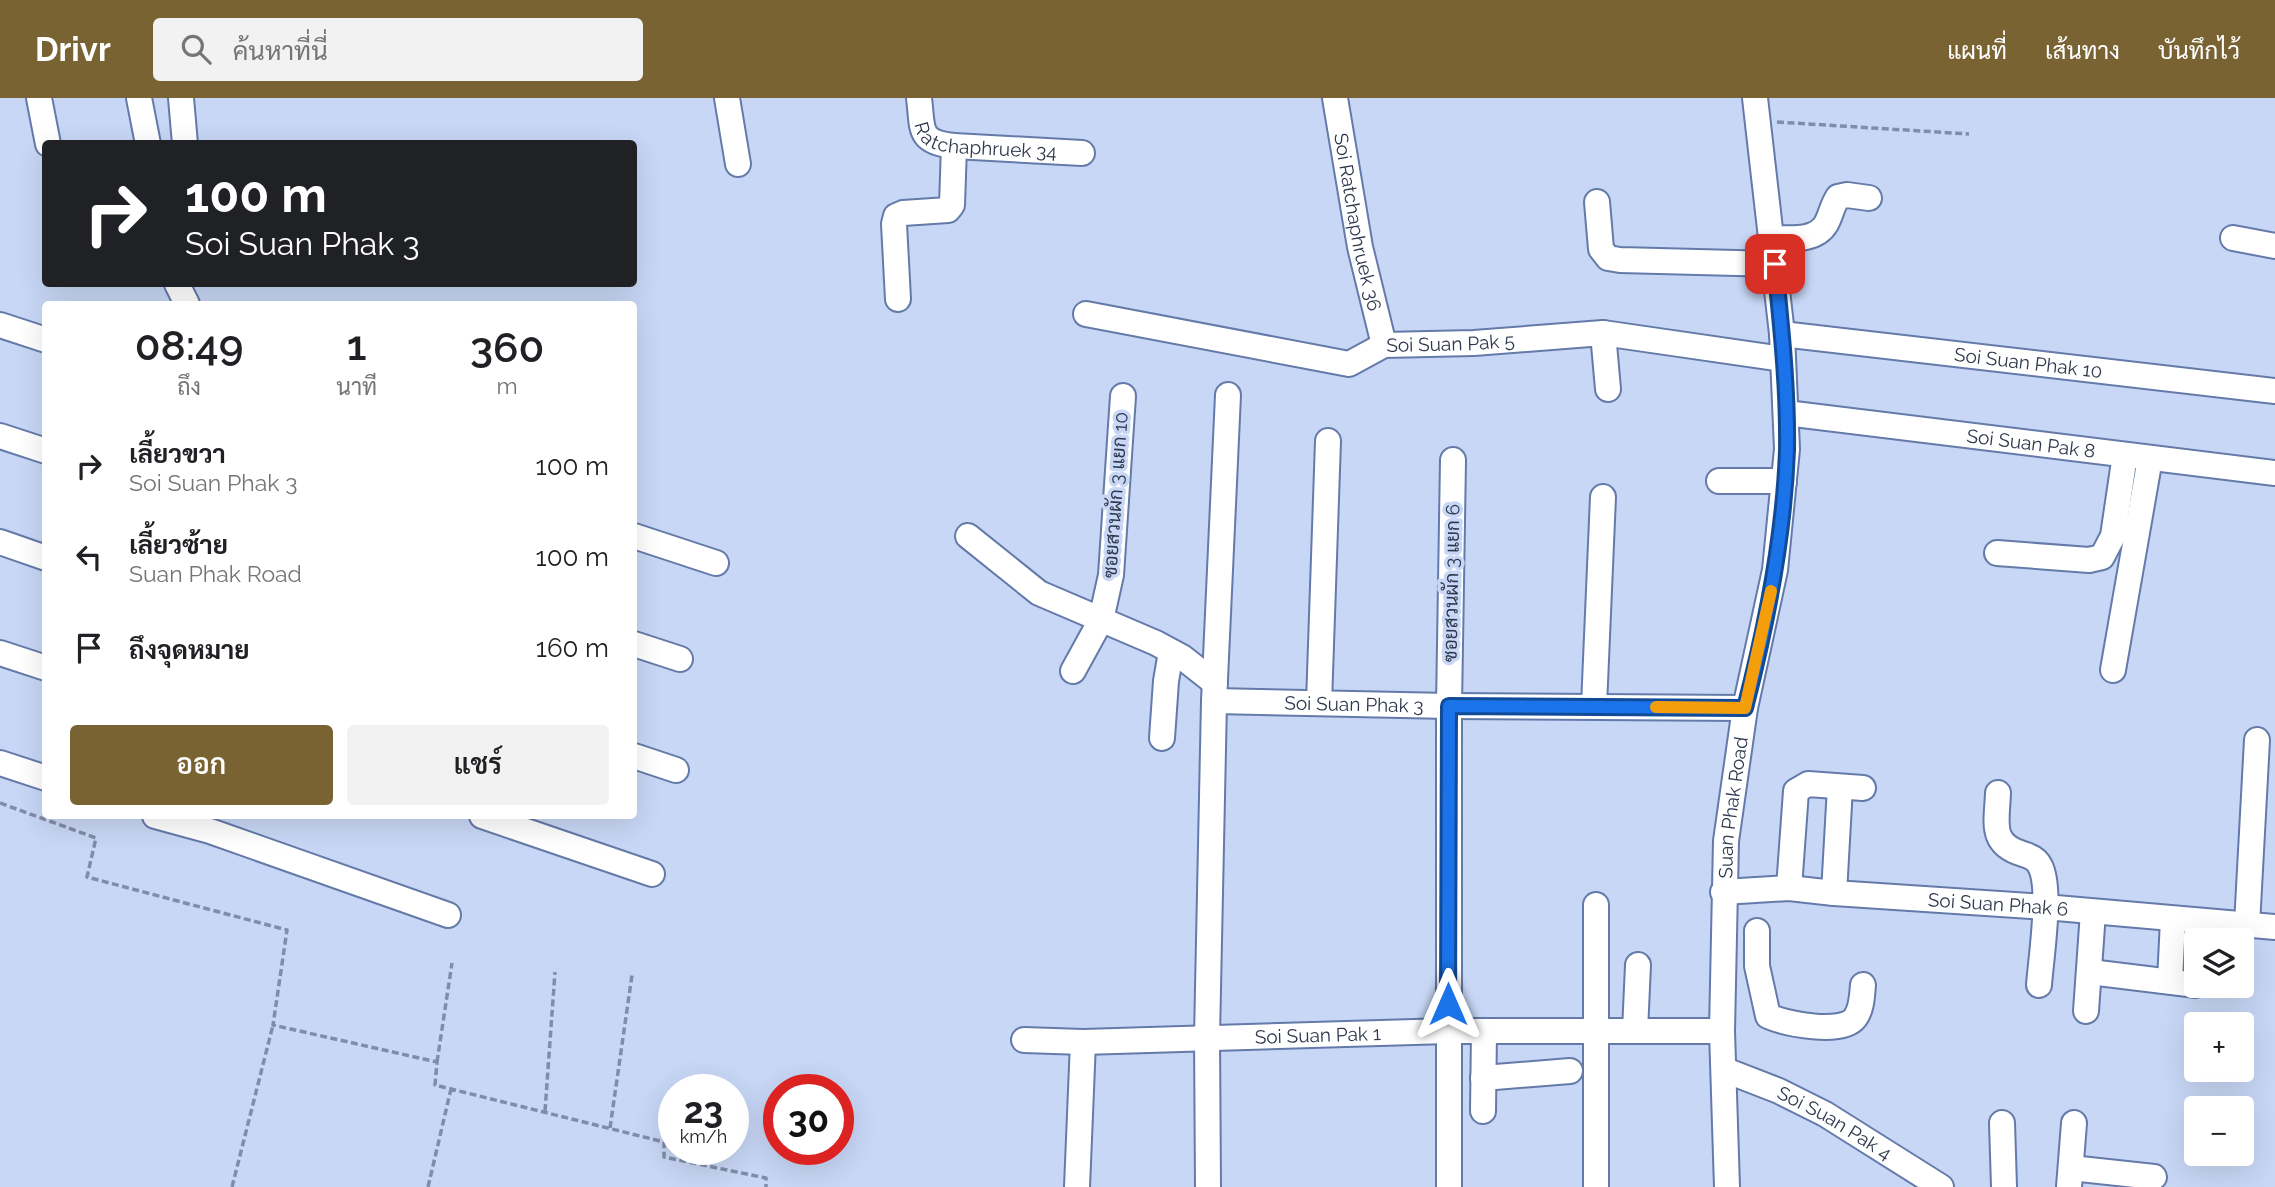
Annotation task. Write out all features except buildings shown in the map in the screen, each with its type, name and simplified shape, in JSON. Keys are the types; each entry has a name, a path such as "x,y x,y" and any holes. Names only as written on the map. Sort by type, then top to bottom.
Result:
{"street":[{"path":"39,98 47,140"},
{"path":"139,98 147,140"},
{"path":"181,98 185,140"},
{"path":"727,98 738,164"},
{"name":"Ratchaphruek 34","path":"919,98 923,132 927,138 954,146 1082,153"},
{"name":"Soi Ratchaphruek 36","path":"1335,98 1360,247 1384,345"},
{"name":"Suan Phak Road","path":"1727,1187 1722,1031 1726,841 1745,708 1775,570 1784,481 1786,413 1782,334 1756,110"},
{"path":"898,299 894,224 896,216 903,213 948,210 952,205 954,146"},
{"path":"1772,238 1809,237 1825,227 1838,197 1847,195 1869,198"},
{"path":"1597,202 1601,249 1608,258 1775,264"},
{"path":"2233,238 2275,246"},
{"name":"Soi Suan Pak 5","path":"1086,314 1349,364 1384,345 1474,343 1603,333 1782,359"},
{"path":"0,324 42,339"},
{"path":"1603,333 1608,389"},
{"name":"Soi Suan Phak 10","path":"1782,334 2275,391"},
{"path":"1208,1187 1214,692 1228,395"},
{"name":"ซอยสวนผัก 3 แยก 10","path":"1073,671 1101,620 1111,575 1122,396"},
{"name":"Soi Suan Pak 8","path":"1786,413 2275,473"},
{"path":"0,436 42,450"},
{"path":"1319,703 1328,441"},
{"path":"1997,554 2089,560 2102,557 2113,536 2124,455"},
{"path":"2113,670 2150,458"},
{"name":"ซอยสวนผัก 3 แยก 6","path":"1450,1187 1449,706 1453,460"},
{"path":"1719,481 1784,481"},
{"path":"1594,706 1603,496"},
{"path":"968,536 1039,593 1156,643 1182,657 1214,692"},
{"path":"637,537 716,563"},
{"path":"0,542 42,557"},
{"path":"637,645 680,659"},
{"path":"1162,738 1171,652"},
{"path":"0,653 42,667"},
{"name":"Soi Suan Phak 3","path":"1214,692 1319,703 1745,708"},
{"path":"2247,925 2265,772 2257,740"},
{"path":"637,757 676,771"},
{"path":"0,763 42,777"},
{"path":"1789,888 1796,792 1808,784 1852,787 1834,893"},
{"path":"1998,793 1997,831 2001,843 2012,851 2032,856 2040,865 2045,882 2039,985"},
{"path":"180,819 213,823 447,915"},
{"path":"491,819 652,874"},
{"name":"Soi Suan Phak 6","path":"1723,891 1789,888 2275,928"},
{"path":"1596,905 1596,1187"},
{"path":"2086,1011 2093,912"},
{"path":"2170,981 2173,920"},
{"path":"1757,931 1757,966 1768,1016 1781,1022 1843,1026 1855,1018 1862,1000 1863,985"},
{"path":"1635,1031 1638,965"},
{"path":"1723,965 1757,966"},
{"path":"2090,972 2184,983"},
{"name":"Soi Suan Pak 1","path":"1024,1040 1083,1042 1448,1031 1722,1031"},
{"path":"1483,1111 1484,1031"},
{"path":"1077,1187 1083,1042"},
{"name":"Soi Suan Pak 4","path":"1725,1070 1779,1091 1825,1114 1941,1187"},
{"path":"1483,1078 1570,1071"},
{"path":"2002,1123 2004,1187"},
{"path":"2074,1123 2070,1177 2154,1177"}],"path":[{"path":"1756,110 1969,134"},
{"path":"0,803 42,818"},
{"path":"44,819 96,838 86,877 287,930 273,1024 232,1187"},
{"path":"452,963 435,1085 664,1142 664,1157 766,1178 766,1187"},
{"path":"545,1111 555,972"},
{"path":"610,1128 632,975"},
{"path":"273,1024 437,1062"},
{"path":"428,1187 451,1089"}],"slow traffic":[{"path":"1656,707 1745,708 1771,591"}],"route":[{"path":"1448,1004 1449,706 1745,708 1775,570 1787,449 1782,334 1775,264"}]}
